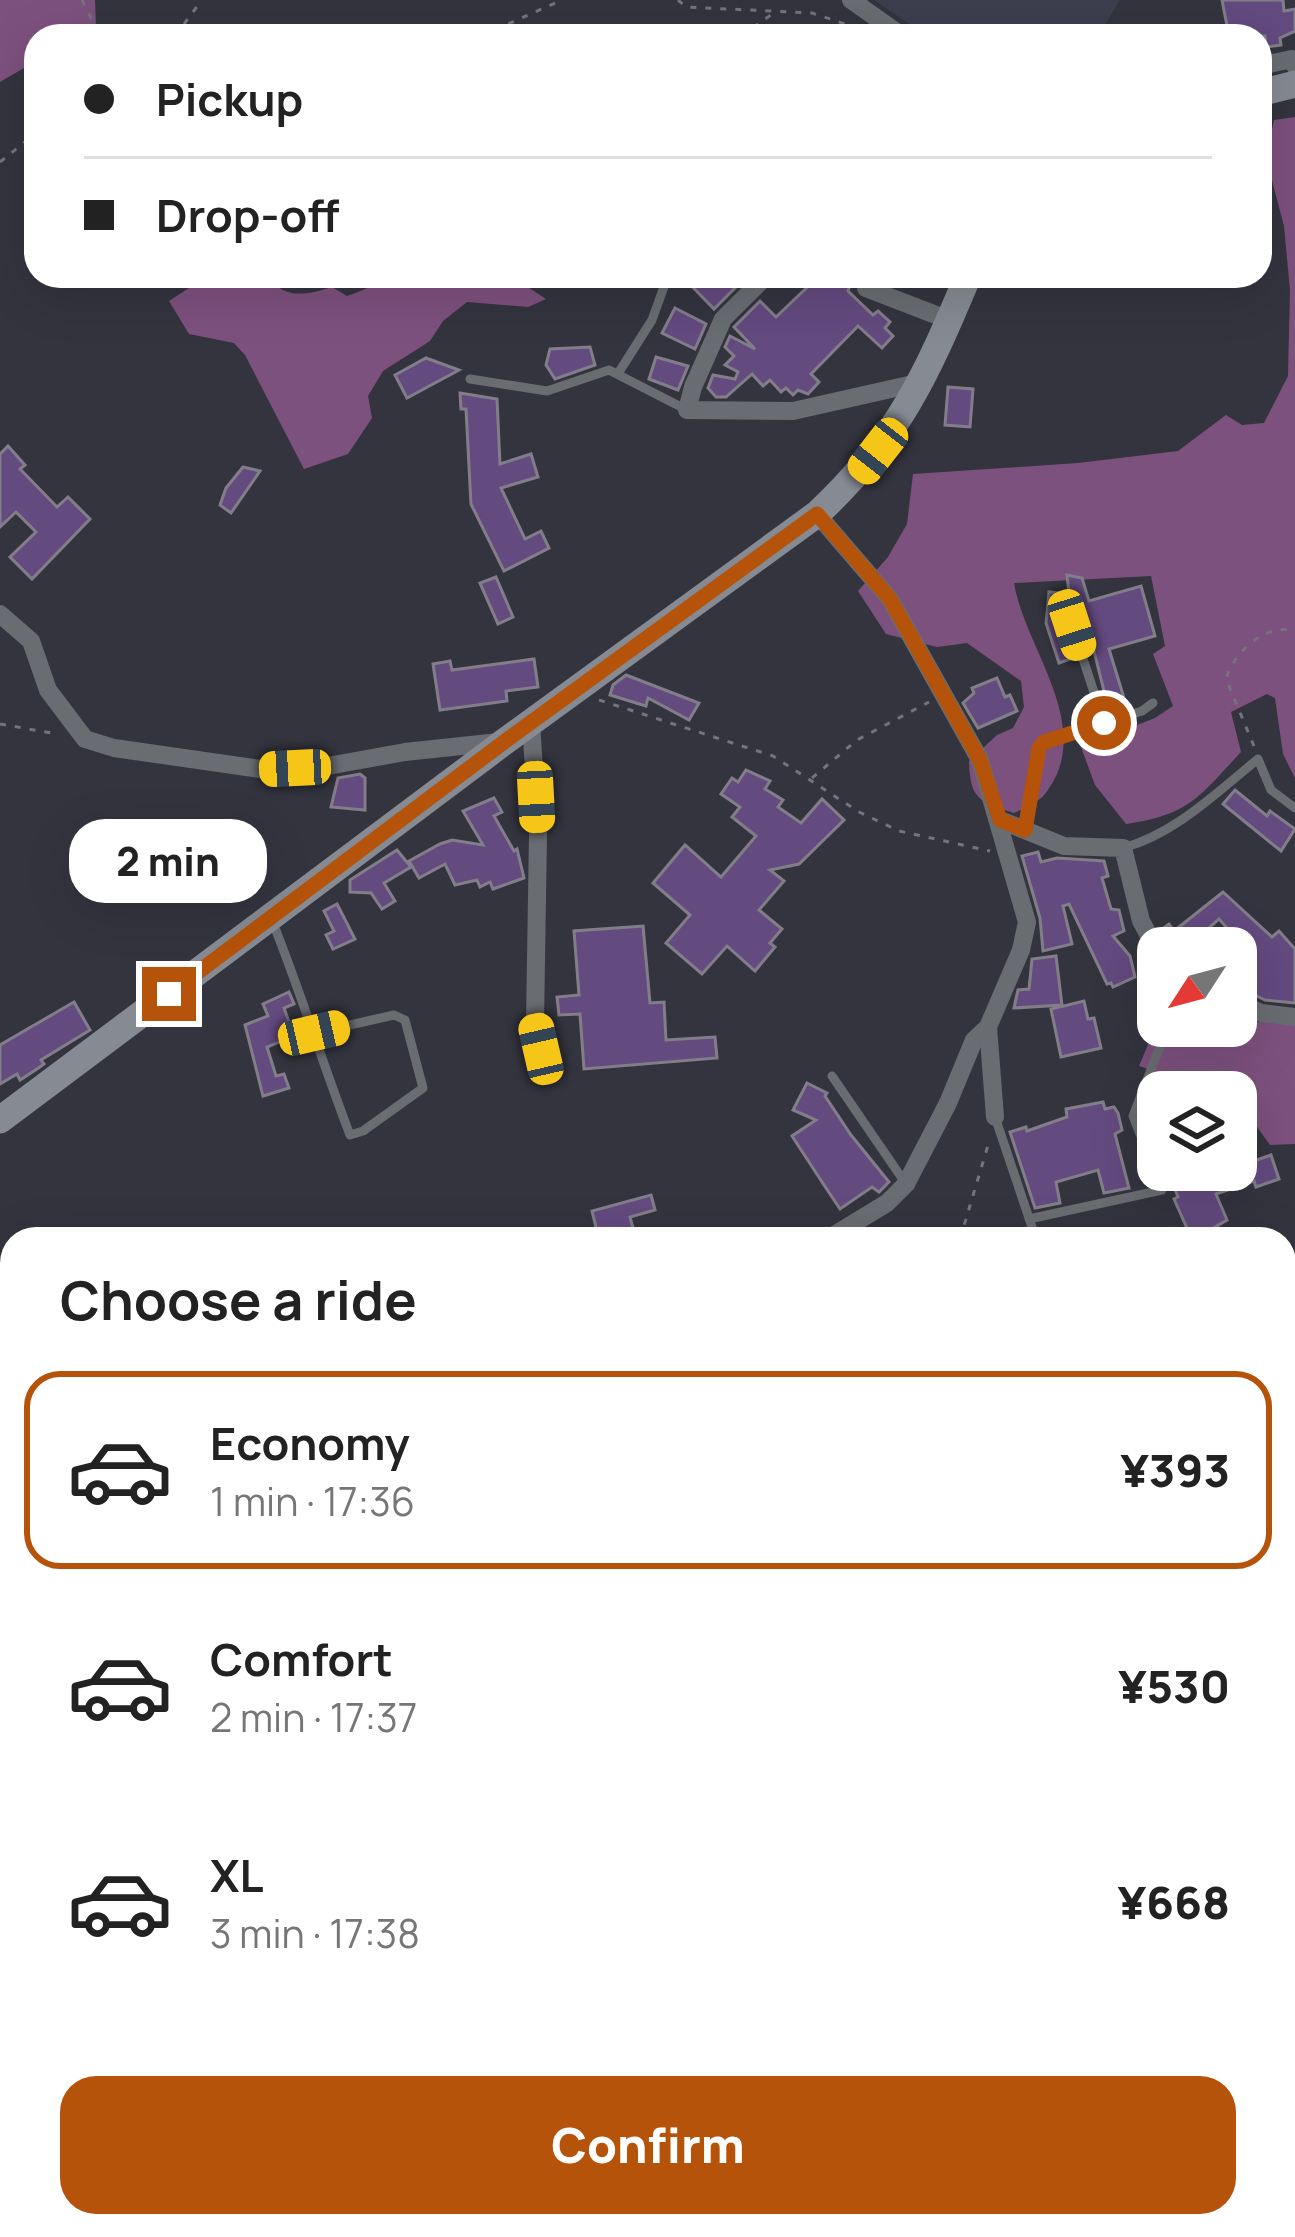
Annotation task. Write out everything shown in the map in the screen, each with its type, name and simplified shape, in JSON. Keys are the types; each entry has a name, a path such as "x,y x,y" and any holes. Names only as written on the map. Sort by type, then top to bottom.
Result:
{"street":[{"path":"851,0 885,24"},
{"path":"754,288 723,319 687,410 793,411 922,382"},
{"path":"866,288 949,320"},
{"path":"0,1120 817,514 862,471 893,431 922,382 963,288"},
{"path":"817,514 890,599 980,760 1027,922 1021,950 988,1027 974,1040 906,1184 848,1227"},
{"path":"0,614 32,641 48,690 85,739 114,748 267,770 504,742"},
{"path":"531,722 538,834 535,1023 548,1076"},
{"path":"1000,820 1064,846 1123,848 1144,927"},
{"path":"1257,1010 1295,1017"},
{"path":"988,1027 995,1117"}],"lane":[{"path":"619,372 639,344 663,288"},
{"path":"470,379 547,392 609,370 687,410"},
{"path":"1072,625 1104,723"},
{"path":"1025,830 1039,748 1044,742 1142,711 1153,703"},
{"path":"1123,848 1151,840 1174,825 1258,759 1270,790 1295,808"},
{"path":"271,918 350,1135 364,1131 423,1088 405,1020 394,1015 314,1033"},
{"path":"1029,1219 1162,1190 1132,1116 1160,1047"},
{"path":"832,1076 906,1184"},
{"path":"995,1117 1032,1227"}],"path":[{"path":"508,24 562,0"},
{"path":"678,0 686,7 812,14 848,24"},
{"path":"758,24 777,11"},
{"path":"0,162 24,143"},
{"path":"1258,759 1226,679 1228,670 1255,639 1277,628 1295,631"},
{"path":"572,692 772,756 859,812 898,831 1010,855"},
{"path":"811,779 857,740 946,694"},
{"path":"0,724 85,739"},
{"path":"963,1227 995,1117"}],"shaded area":[{"path":"0,0 95,0 96,24 24,24 24,68 0,82"},
{"path":"874,0 1120,0 1105,24 909,24"},
{"path":"1295,117 1295,778 1283,754 1275,698 1267,694 1231,712 1241,752 1203,792 1165,815 1126,824 1095,785 1081,747 1155,718 1173,706 1153,654 1165,646 1151,576 1014,583 1053,689 1064,742 1059,768 1042,797 1014,813 992,806 974,791 969,761 997,735 1013,728 1024,707 1021,681 967,643 937,647 886,634 858,591 888,557 907,524 913,474 1178,451 1226,415 1242,425 1264,423 1288,376 1290,290 1284,226 1272,181 1274,120"},
{"path":"189,288 280,288 305,293 334,288 347,296 367,288 529,288 546,299 528,307 467,302 443,321 430,341 383,371 368,396 372,418 348,454 304,469 245,355 234,343 189,334 169,301"},
{"path":"1257,1022 1295,1022 1295,1144 1270,1145 1257,1127 1257,1071 1154,1071 1139,1066 1147,1047 1257,1047"}],"building":[{"path":"1222,0 1283,0 1284,11 1295,9 1295,31 1280,38 1281,45 1272,46 1272,24 1227,24"},
{"path":"694,288 735,288 714,309"},
{"path":"806,288 849,288 873,315 878,311 890,322 885,328 893,336 882,348 858,326 811,374 819,382 808,394 798,390 793,395 786,388 781,392 770,380 763,386 752,374 726,397 716,397 708,388 713,375 735,379 738,372 725,365 734,356 725,347 730,336 755,349 734,327 760,301 776,317"},
{"path":"675,308 706,324 695,349 662,333"},
{"path":"590,347 595,365 555,379 546,365 550,349"},
{"path":"656,357 688,366 678,390 649,379"},
{"path":"426,358 459,370 407,398 395,375"},
{"path":"948,387 973,389 970,427 945,425"},
{"path":"460,393 497,399 500,464 531,454 538,477 501,488 525,539 541,531 549,548 504,571 471,504 466,409 461,409"},
{"path":"8,446 25,465 20,469 57,507 68,497 90,519 32,579 10,557 36,532 16,512 0,527 0,454"},
{"path":"243,467 260,471 231,513 220,505 226,488"},
{"path":"1067,575 1082,578 1089,601 1141,586 1155,636 1109,649 1124,698 1107,703 1094,651 1090,652 1075,617 1066,618 1063,624 1073,658 1059,663 1046,623 1049,592 1069,594"},
{"path":"496,577 513,617 498,624 480,583"},
{"path":"534,659 538,687 506,691 507,701 440,710 433,664 450,661 452,670"},
{"path":"626,675 699,703 689,720 648,698 646,706 610,695 613,685"},
{"path":"997,678 1017,711 978,728 963,703 974,693 972,688"},
{"path":"746,770 770,781 765,789 783,800 778,807 801,823 822,799 844,820 799,864 770,870 784,881 759,910 782,929 770,943 775,947 755,971 727,946 702,974 666,943 690,915 653,883 685,845 721,877 756,836 732,817 740,807 721,794 732,778 738,782"},
{"path":"360,774 365,778 365,810 331,807 338,778"},
{"path":"1235,790 1267,816 1270,811 1295,829 1281,851 1223,804"},
{"path":"494,798 502,812 494,816 514,851 517,849 524,878 493,889 490,882 480,887 477,880 455,885 445,864 419,878 409,861 440,844 452,840 483,845 463,811"},
{"path":"397,850 411,867 384,883 395,901 382,909 371,893 350,892 350,880"},
{"path":"1038,852 1041,862 1057,858 1104,861 1108,876 1102,878 1124,931 1113,936 1130,956 1135,977 1113,987 1107,984 1069,904 1063,906 1072,944 1043,951 1040,918 1022,856"},
{"path":"1223,892 1272,937 1279,931 1295,949 1295,1003 1257,996 1257,927 1226,927 1219,919 1210,927 1179,927"},
{"path":"337,904 355,939 333,949 326,935 334,931 324,911"},
{"path":"643,926 650,1003 664,1002 666,1040 715,1037 717,1058 584,1069 580,1014 559,1015 557,997 579,995 574,931"},
{"path":"1056,956 1062,1005 1014,1008 1018,990 1029,989 1032,959"},
{"path":"289,992 294,1004 284,1008 294,1036 267,1047 276,1076 284,1074 289,1088 263,1096 245,1025 268,1016 263,1004"},
{"path":"1084,1001 1088,1019 1094,1018 1101,1048 1061,1057 1051,1009"},
{"path":"74,1002 90,1030 41,1060 44,1064 20,1080 17,1074 0,1084 0,1045"},
{"path":"807,1083 827,1093 851,1135 889,1182 879,1192 872,1187 840,1209 824,1185 792,1136 816,1120 793,1110"},
{"path":"1103,1102 1105,1109 1114,1107 1118,1113 1122,1130 1115,1134 1129,1188 1104,1193 1098,1170 1056,1182 1060,1203 1035,1208 1010,1132 1067,1117 1066,1109"},
{"path":"1271,1155 1279,1179 1257,1187 1257,1160"},
{"path":"1176,1191 1225,1191 1216,1194 1227,1220 1215,1227 1186,1227 1174,1199"},
{"path":"651,1195 655,1210 630,1217 633,1227 596,1227 592,1211"}],"route":[{"path":"169,994 817,514 890,599 980,760 1000,820 1025,830 1039,748 1044,742 1104,723"}]}
